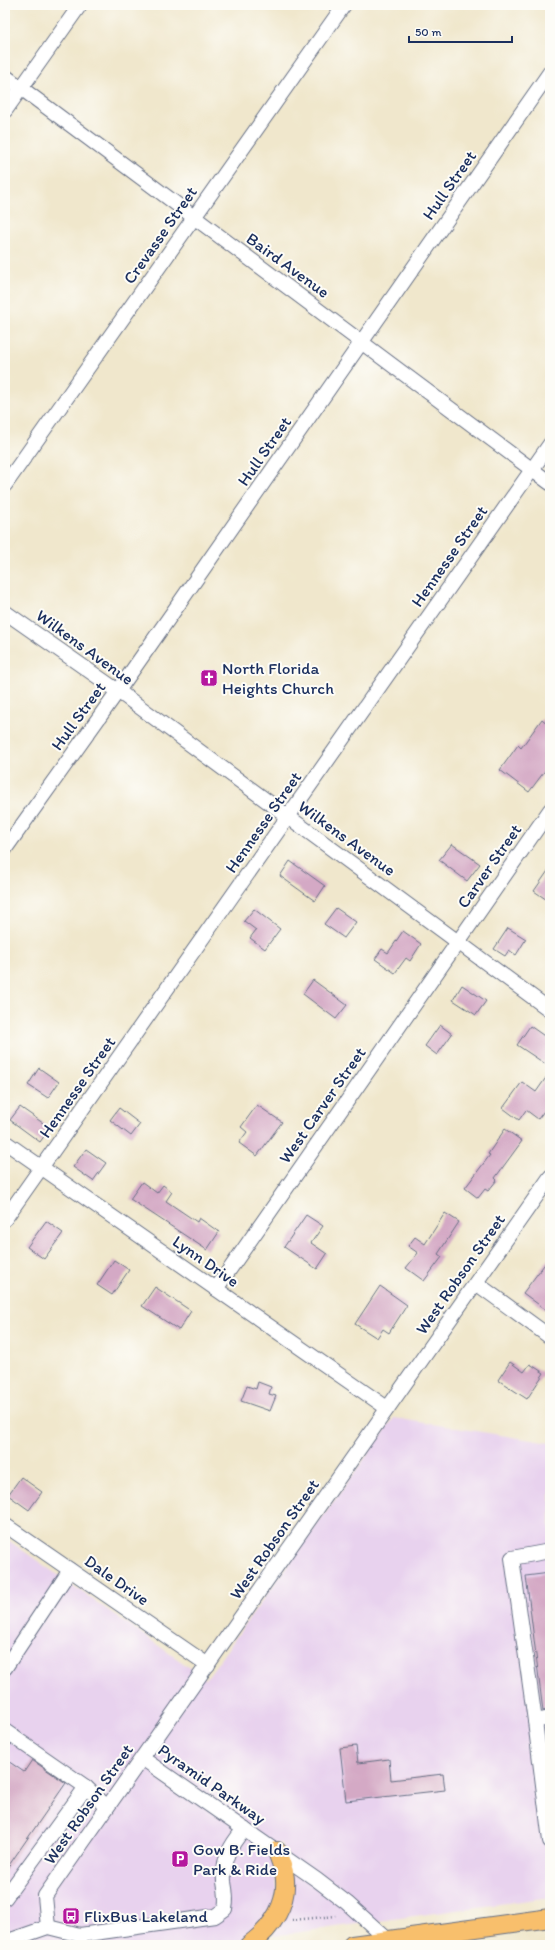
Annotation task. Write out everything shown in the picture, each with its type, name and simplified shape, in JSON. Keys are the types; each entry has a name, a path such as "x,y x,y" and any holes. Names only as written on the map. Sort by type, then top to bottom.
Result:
{"main road":[{"path":"249,1945 271,1926 280,1912 284,1893 284,1873 277,1851"},
{"path":"352,1945 389,1943 550,1918"}],"street":[{"path":"5,111 80,5"},
{"name":"Crevasse Street","path":"5,485 344,5"},
{"name":"Hull Street","path":"5,849 118,691 550,72"},
{"name":"Baird Avenue","path":"5,76 194,219 550,483"},
{"name":"Hennesse Street","path":"5,1219 550,444"},
{"name":"Wilkens Avenue","path":"5,612 118,691 550,1010"},
{"name":"Carver Street","path":"458,942 550,810"},
{"name":"West Carver Street","path":"216,1289 458,942"},
{"name":"Lynn Drive","path":"5,1142 387,1408"},
{"name":"West Robson Street","path":"48,1927 45,1896 550,1177"},
{"path":"476,1283 550,1337"},
{"name":"Dale Drive","path":"5,1525 208,1665"},
{"path":"550,1552 512,1558 535,1720 550,1841"},
{"path":"5,1668 70,1570"},
{"path":"535,1720 550,1718"},
{"path":"5,1731 86,1787 107,1807"},
{"name":"Pyramid Parkway","path":"142,1758 277,1851 347,1903 389,1943"},
{"path":"5,1898 86,1787"},
{"path":"5,1942 48,1927 80,1935 215,1916 225,1910 227,1901 224,1874 225,1857 230,1847 244,1829"}],"path":[{"path":"285,1921 336,1916"}],"shaded area":[{"path":"394,1418 550,1443 550,1897 272,1936 286,1916 292,1894 291,1871 281,1843 267,1846 276,1873 276,1892 272,1909 264,1921 243,1940 206,1945 5,1945 5,1538 206,1679"}],"building":[{"path":"542,719 550,726 550,764 529,792 500,770 518,745 521,748"},
{"path":"452,844 480,864 467,881 439,860"},
{"path":"290,861 325,886 315,901 280,876"},
{"path":"550,868 550,902 534,891"},
{"path":"336,908 356,922 344,938 324,924"},
{"path":"254,909 280,929 265,949 250,938 256,930 244,921"},
{"path":"508,928 526,939 516,955 509,950 505,956 494,949"},
{"path":"403,931 421,944 410,961 406,958 395,973 375,959 382,949 388,953"},
{"path":"313,980 347,1005 336,1019 303,994"},
{"path":"462,985 486,1001 476,1015 453,1000"},
{"path":"440,1025 452,1034 437,1055 425,1046"},
{"path":"530,1026 550,1040 550,1067 517,1045"},
{"path":"39,1068 59,1082 48,1098 28,1085"},
{"path":"550,1072 550,1103 538,1119 526,1110 519,1120 503,1108 522,1082 536,1092"},
{"path":"257,1105 282,1122 257,1156 239,1143 247,1132 241,1127"},
{"path":"20,1107 50,1128 40,1142 10,1120"},
{"path":"119,1108 140,1124 131,1136 110,1120"},
{"path":"505,1129 522,1141 495,1178 497,1180 488,1191 485,1189 478,1198 465,1188 490,1155 488,1154"},
{"path":"86,1149 106,1163 93,1181 73,1167"},
{"path":"142,1182 157,1193 163,1185 172,1192 166,1201 197,1222 199,1218 219,1232 207,1250 130,1199"},
{"path":"445,1213 459,1222 438,1254 442,1257 424,1281 406,1268 418,1253 408,1246 415,1237 425,1244"},
{"path":"306,1215 323,1226 311,1243 327,1254 317,1269 284,1247"},
{"path":"46,1221 63,1233 44,1259 27,1247"},
{"path":"550,1257 550,1313 523,1293"},
{"path":"114,1260 129,1270 112,1295 97,1285"},
{"path":"380,1286 407,1305 389,1333 383,1329 377,1338 355,1324"},
{"path":"155,1287 191,1311 179,1330 142,1306"},
{"path":"510,1362 524,1372 530,1364 544,1373 527,1399 498,1380"},
{"path":"258,1382 271,1387 269,1394 276,1396 270,1411 241,1401 247,1386 256,1389"},
{"path":"21,1477 42,1492 29,1510 8,1495"},
{"path":"550,1573 550,1710 543,1711 526,1576"},
{"path":"356,1746 358,1763 389,1759 391,1780 443,1774 445,1790 346,1801 340,1748"},
{"path":"5,1759 24,1772 32,1760 66,1783 5,1871"}],"place":[{"name":"North Florida Heights Church","path":"209,678"},
{"name":"Gow B. Fields Park & Ride","path":"180,1859"},
{"name":"FlixBus Lakeland","path":"71,1916"}]}
